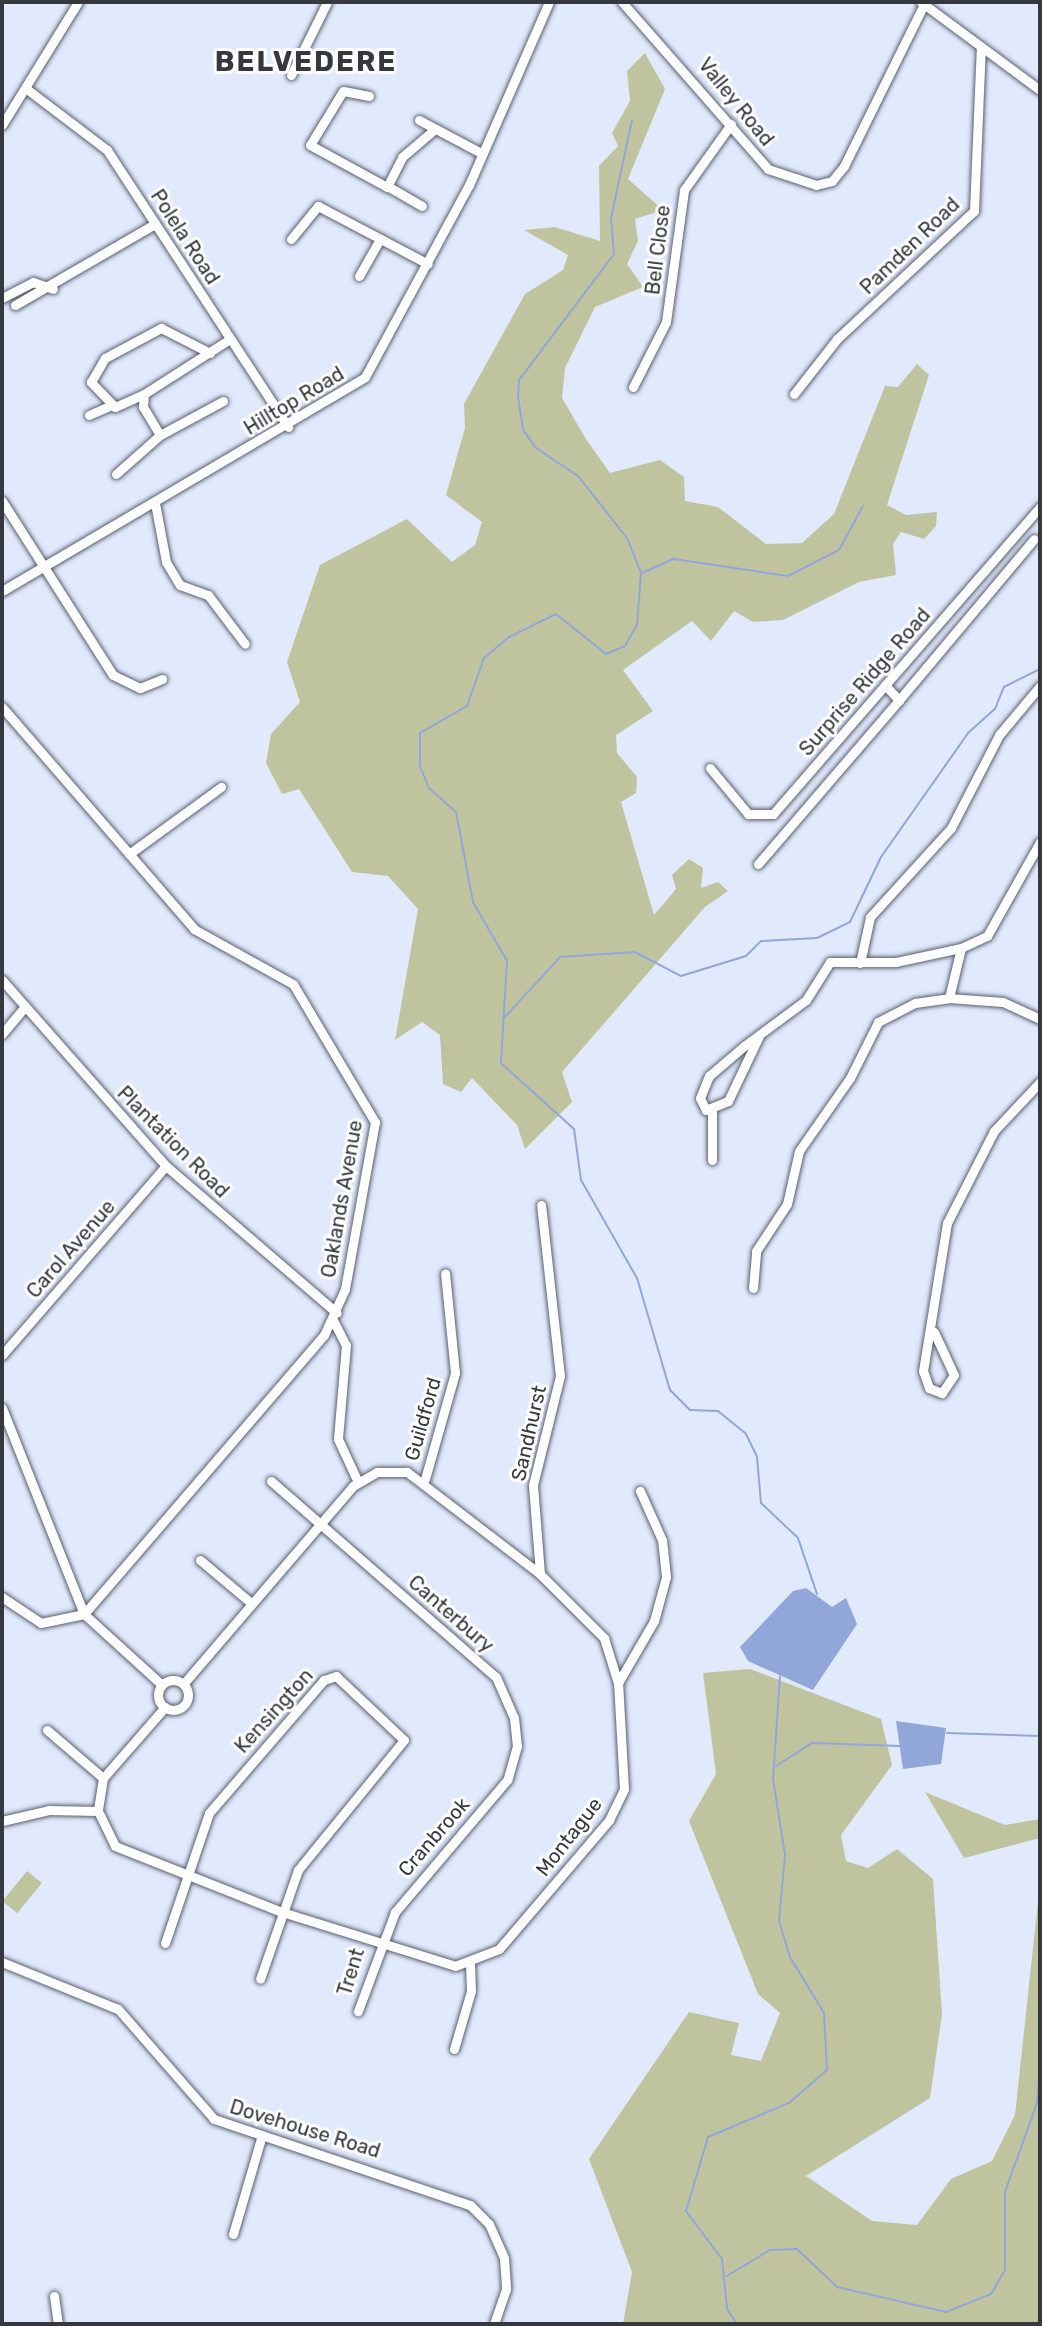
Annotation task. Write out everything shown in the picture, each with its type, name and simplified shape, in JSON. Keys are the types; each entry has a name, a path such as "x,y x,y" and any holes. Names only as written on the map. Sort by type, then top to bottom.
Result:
{"street":[{"path":"2,125 28,90 78,2"},
{"path":"291,75 327,2"},
{"name":"Hilltop Road","path":"2,591 288,427 365,377 428,264 483,154 549,2"},
{"name":"Valley Road","path":"622,2 774,174 810,184 832,181 923,3"},
{"path":"923,3 1040,90"},
{"name":"Pamden Road","path":"794,394 837,339 974,211 981,47"},
{"name":"Polela Road","path":"28,90 94,134 288,427"},
{"path":"369,96 343,91 310,145 422,206"},
{"path":"419,120 483,154"},
{"name":"Bell Close","path":"633,387 666,322 684,190 731,124"},
{"path":"389,187 402,157 435,129"},
{"path":"291,239 318,206 428,264"},
{"path":"15,305 53,289 155,224"},
{"path":"359,276 380,239"},
{"path":"2,298 33,282 53,289"},
{"path":"109,406 91,382 100,362 132,340 170,329 210,353"},
{"path":"89,415 144,394 230,339"},
{"path":"144,394 145,418 160,435"},
{"path":"116,474 160,435 223,401"},
{"path":"2,501 113,675 140,688 162,679"},
{"path":"155,503 166,562 180,585 208,595 245,644"},
{"name":"Surprise Ridge Road","path":"710,768 748,814 773,814 1040,507"},
{"path":"758,864 1034,539"},
{"path":"885,685 899,700"},
{"path":"860,963 870,917 951,828 999,735 1040,686"},
{"name":"Oaklands Avenue","path":"2,707 201,936 293,984 372,1106 375,1130 335,1316 84,1614"},
{"path":"129,854 221,787"},
{"path":"712,1111 700,1102 705,1081 806,1000 830,962 860,963 961,948 984,939 1040,842"},
{"path":"949,998 961,948"},
{"name":"Plantation Road","path":"2,980 22,1010 166,1166 335,1316"},
{"path":"753,1288 756,1251 787,1204 799,1151 850,1078 876,1024 915,1003 949,998 1003,1002 1040,1019"},
{"path":"2,1034 22,1010"},
{"path":"712,1160 712,1111 734,1091 759,1036"},
{"path":"934,1332 954,1375 942,1393 929,1388 923,1371 934,1332 943,1237 964,1182 1006,1113 1040,1082"},
{"name":"Carol Avenue","path":"2,1355 166,1166"},
{"name":"Sandhurst","path":"540,1574 533,1485 560,1376 541,1205"},
{"name":"Guildford","path":"425,1479 455,1373 445,1273"},
{"path":"335,1316 346,1345 338,1439 358,1482"},
{"path":"2,1408 84,1614 162,1685 165,1707"},
{"path":"425,1479 395,1470 358,1482 183,1684 183,1705 165,1707 103,1778 98,1811 121,1851 282,1912 378,1943 470,1965 471,1991 454,2049"},
{"name":"Montague","path":"425,1479 540,1574 604,1638 618,1683 626,1772 614,1812 499,1949 470,1965"},
{"name":"Canterbury","path":"271,1481 500,1682 512,1708 516,1755"},
{"path":"618,1683 654,1621 666,1577 662,1540 640,1491"},
{"path":"200,1560 251,1603"},
{"path":"2,1597 41,1623 84,1614"},
{"name":"Kensington","path":"185,1876 209,1813 324,1680 336,1676 404,1740 308,1856 282,1912"},
{"path":"162,1685 183,1684"},
{"path":"47,1730 103,1778"},
{"name":"Cranbrook","path":"378,1943 402,1902 505,1783 516,1755"},
{"path":"2,1821 49,1810 98,1811"},
{"path":"165,1943 185,1876"},
{"path":"260,1979 282,1912"},
{"name":"Trent","path":"358,2011 378,1943"},
{"name":"Dovehouse Road","path":"2,1962 113,2006 211,2117 470,2205 494,2232 504,2258 506,2289 494,2324"},
{"path":"233,2234 262,2135"},
{"path":"54,2296 58,2324"}],"green space":[{"path":"645,53 665,89 628,179 663,210 635,219 638,241 627,264 643,287 595,307 565,368 562,398 586,439 610,473 660,460 684,477 685,501 718,507 766,544 802,543 834,514 885,386 898,387 917,364 929,375 887,505 906,515 937,512 936,526 924,539 901,532 893,544 896,575 859,582 783,620 753,622 734,611 711,641 692,621 623,670 653,711 616,735 617,753 637,777 636,793 621,802 654,915 676,889 672,875 689,859 703,868 701,888 718,882 728,891 705,907 562,1072 572,1102 525,1149 517,1125 472,1078 461,1092 443,1084 440,1035 422,1022 395,1040 418,909 388,876 352,872 299,789 282,794 266,763 271,734 300,702 287,662 320,565 407,519 452,562 475,545 482,522 446,495 465,428 464,404 525,294 563,270 568,255 524,230 555,227 600,241 599,166 618,146 612,133 630,101 627,71"},
{"path":"750,1669 881,1719 892,1765 841,1835 846,1861 868,1868 897,1849 933,1879 942,2014 930,2098 806,2176 872,2221 917,2225 951,2179 992,2161 1015,2115 1040,1883 1040,2324 623,2324 632,2272 589,2159 689,2012 739,2023 731,2055 761,2061 780,2013 758,1994 689,1821 716,1774 703,1673"},
{"path":"925,1792 1005,1825 1040,1819 1040,1838 964,1858"},
{"path":"27,1871 42,1883 17,1913 2,1901"}],"water":[{"path":"806,1588 832,1607 846,1598 857,1624 813,1690 748,1661 740,1647 793,1591"},
{"path":"896,1721 946,1728 941,1764 903,1769"}],"waterway":[{"path":"632,120 611,219 614,254 519,380 518,397 523,430 536,448 578,476 627,538 641,573 637,625 625,646 606,654 556,614 509,637 484,658 467,706 420,733 420,766 429,788 456,812 473,902 507,961 501,1063 574,1129 581,1180 637,1278 670,1390 690,1410 718,1411 746,1434 757,1457 761,1503 798,1538 817,1594"},
{"path":"642,573 674,559 788,576 839,550 863,506"},
{"path":"504,1018 560,957 635,952 681,976 746,956 761,941 817,938 850,922 881,857 968,733 995,709 1004,687 1040,669"},
{"path":"737,2324 727,2309 722,2259 686,2211 708,2137 789,2103 827,2070 824,2013 790,1957 779,1921 785,1855 773,1779 780,1676"},
{"path":"947,1733 1040,1736"},
{"path":"776,1766 812,1743 900,1746"},
{"path":"727,2276 770,2250 797,2249 837,2287 946,2312 991,2294 1005,2270 1005,2192 1037,2103 1040,2071"}],"district":[{"name":"BELVEDERE","path":"306,62"}]}
